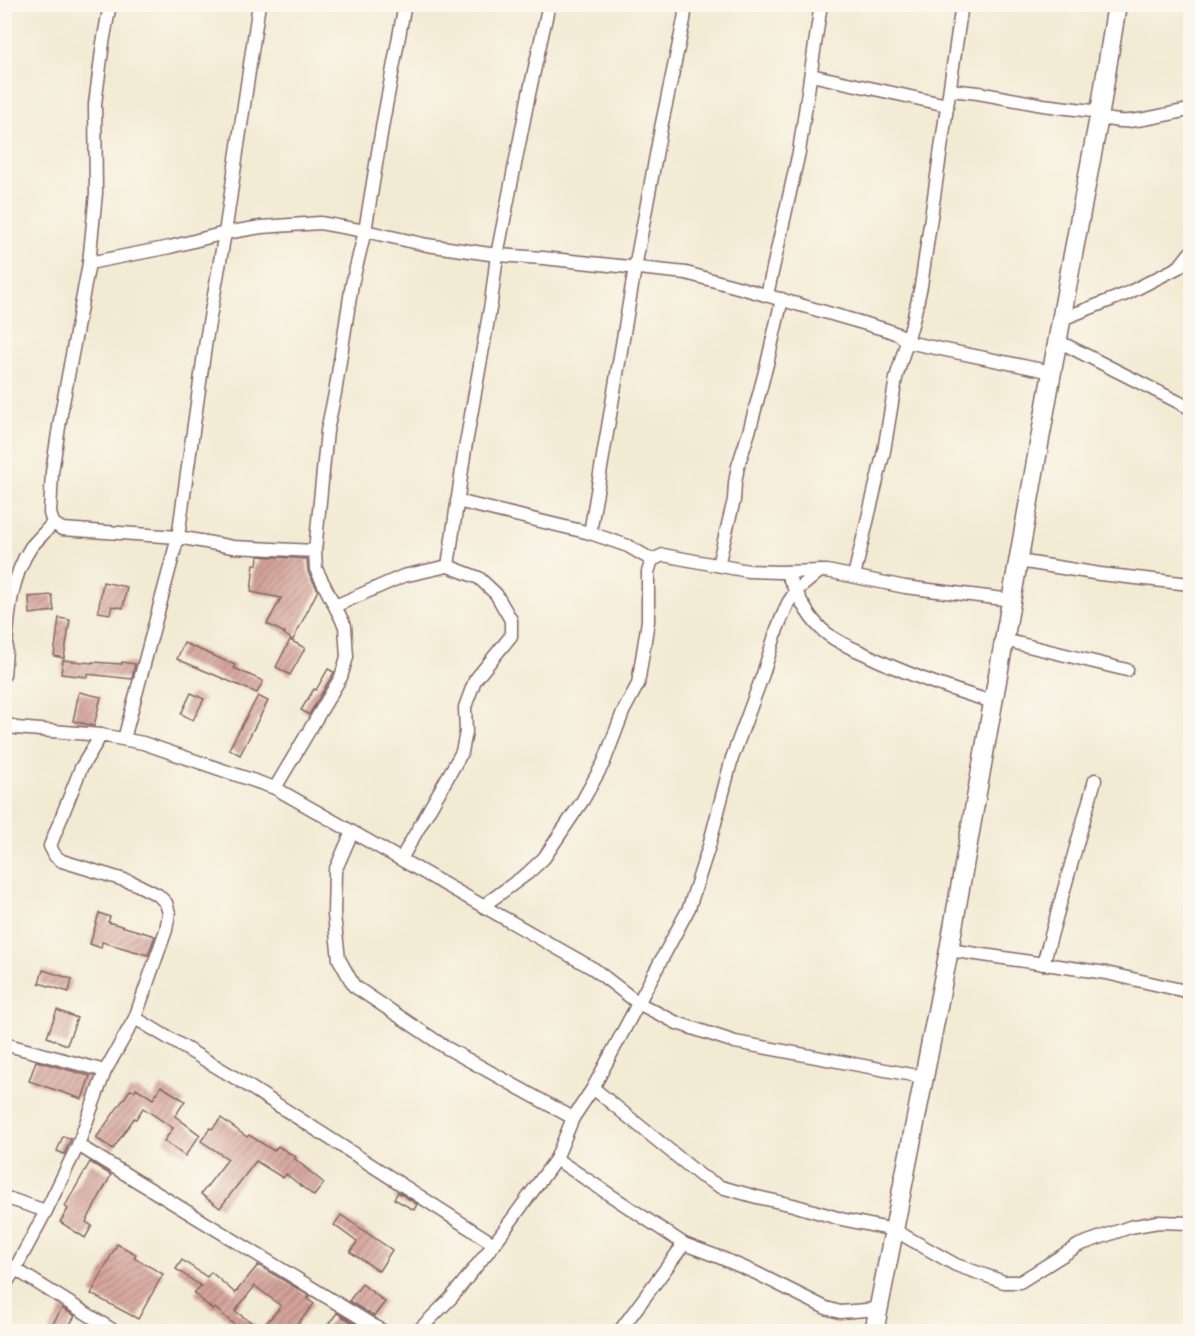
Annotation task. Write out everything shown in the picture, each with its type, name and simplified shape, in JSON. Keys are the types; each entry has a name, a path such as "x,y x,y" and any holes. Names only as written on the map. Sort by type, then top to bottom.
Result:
{"main road":[{"path":"874,1332 949,950 1100,115 1118,4"}],"street":[{"path":"110,4 95,104 96,193 90,263 52,472 50,513 53,523 62,529 178,537 233,546 315,551"},
{"path":"124,739 178,537 206,340 225,233 259,4"},
{"path":"275,788 341,676 347,657 345,626 316,569 315,551 327,431 352,284 365,231 405,4"},
{"path":"448,566 497,255 549,4"},
{"path":"590,534 635,268 686,4"},
{"path":"767,295 799,152 821,4"},
{"path":"854,576 884,451 896,378 921,285 962,4"},
{"path":"811,75 947,105"},
{"path":"950,90 1100,115 1125,122 1191,110"},
{"path":"90,263 225,233 261,227 320,223 427,245 497,255 687,273 887,330 900,335 907,342 1052,372"},
{"path":"1062,319 1126,294 1179,267 1191,253"},
{"path":"718,565 734,500 738,466 755,409 782,299"},
{"path":"1058,341 1191,408"},
{"path":"458,501 590,534 628,546 652,560"},
{"path":"4,675 12,594 31,548 53,523"},
{"path":"483,906 528,873 544,858 583,800 604,762 622,712 638,684 648,621 648,572 652,560 663,555 748,571 820,571 905,587 1012,600"},
{"path":"1019,561 1100,574 1191,584"},
{"path":"335,606 403,576 448,566 479,578 496,594 511,620 511,636 475,680 465,707 466,732 462,752 400,859"},
{"path":"417,1332 451,1298 556,1159 573,1118 593,1088 689,908 709,846 732,758 777,629 796,591 820,571"},
{"path":"786,572 808,613 826,633 886,664 993,702"},
{"path":"1004,640 1127,670"},
{"path":"4,721 16,728 101,735 143,743 275,788 594,969 638,1003 676,1023 735,1042 923,1077"},
{"path":"4,1287 46,1211 78,1146 105,1071 135,1018 166,930 169,913 166,903 158,895 134,883 62,861 55,856 50,846 81,768 101,735"},
{"path":"1043,964 1095,780"},
{"path":"352,832 335,871 334,915 339,959 354,986 445,1047 573,1118"},
{"path":"949,950 1106,973 1191,992"},
{"path":"135,1018 242,1082 494,1244"},
{"path":"4,1044 105,1071"},
{"path":"593,1088 701,1176 722,1186 841,1219 894,1230 956,1265 1004,1281 1020,1282 1079,1245 1130,1227 1158,1222 1191,1223"},
{"path":"78,1146 384,1332"},
{"path":"556,1159 684,1244 756,1273 826,1308 840,1312 879,1309"},
{"path":"4,1197 46,1211"},
{"path":"620,1332 684,1244"},
{"path":"15,1269 116,1332"}],"building":[{"path":"258,556 307,559 308,572 318,590 293,640 267,624 281,598 251,592 254,564 257,565"},
{"path":"103,582 127,587 123,608 112,606 110,614 98,612"},
{"path":"52,595 54,611 30,614 29,597"},
{"path":"59,618 70,620 64,658 54,656"},
{"path":"290,640 305,648 290,675 276,667"},
{"path":"184,643 235,665 234,668 263,681 257,693 177,659"},
{"path":"63,660 135,664 132,679 87,674 87,677 61,674"},
{"path":"328,669 334,672 309,715 301,710"},
{"path":"79,692 101,697 94,726 73,721"},
{"path":"191,693 204,699 193,720 181,714"},
{"path":"258,696 268,701 240,755 229,749"},
{"path":"99,913 110,917 108,922 155,936 148,955 102,942 101,948 90,944"},
{"path":"43,970 72,979 69,992 39,983"},
{"path":"57,1010 77,1018 67,1045 47,1037"},
{"path":"36,1061 90,1076 82,1099 29,1081"},
{"path":"161,1086 185,1101 175,1116 200,1135 185,1156 164,1141 173,1128 143,1108 113,1149 96,1138 130,1090 135,1091 136,1088 153,1099"},
{"path":"221,1118 247,1137 249,1135 274,1151 278,1146 296,1157 295,1159 324,1183 314,1196 286,1174 283,1178 256,1161 220,1208 201,1194 228,1159 201,1141"},
{"path":"63,1136 71,1139 64,1154 57,1151"},
{"path":"90,1162 111,1175 86,1222 92,1226 85,1238 60,1222 68,1209 65,1206"},
{"path":"398,1192 417,1204 414,1210 394,1199"},
{"path":"341,1215 392,1250 379,1271 350,1252 357,1242 334,1225"},
{"path":"117,1244 136,1254 134,1258 163,1274 138,1319 91,1294"},
{"path":"182,1260 207,1277 211,1272 235,1293 258,1265 310,1296 307,1299 314,1304 296,1326 302,1332 243,1332 194,1293 201,1286 176,1269","holes":["255,1286 281,1306 261,1329 235,1311"]},
{"path":"362,1284 385,1302 374,1316 349,1301"},
{"path":"62,1308 75,1316 65,1332 48,1332"},
{"path":"337,1313 363,1329 361,1332 322,1332"}]}
